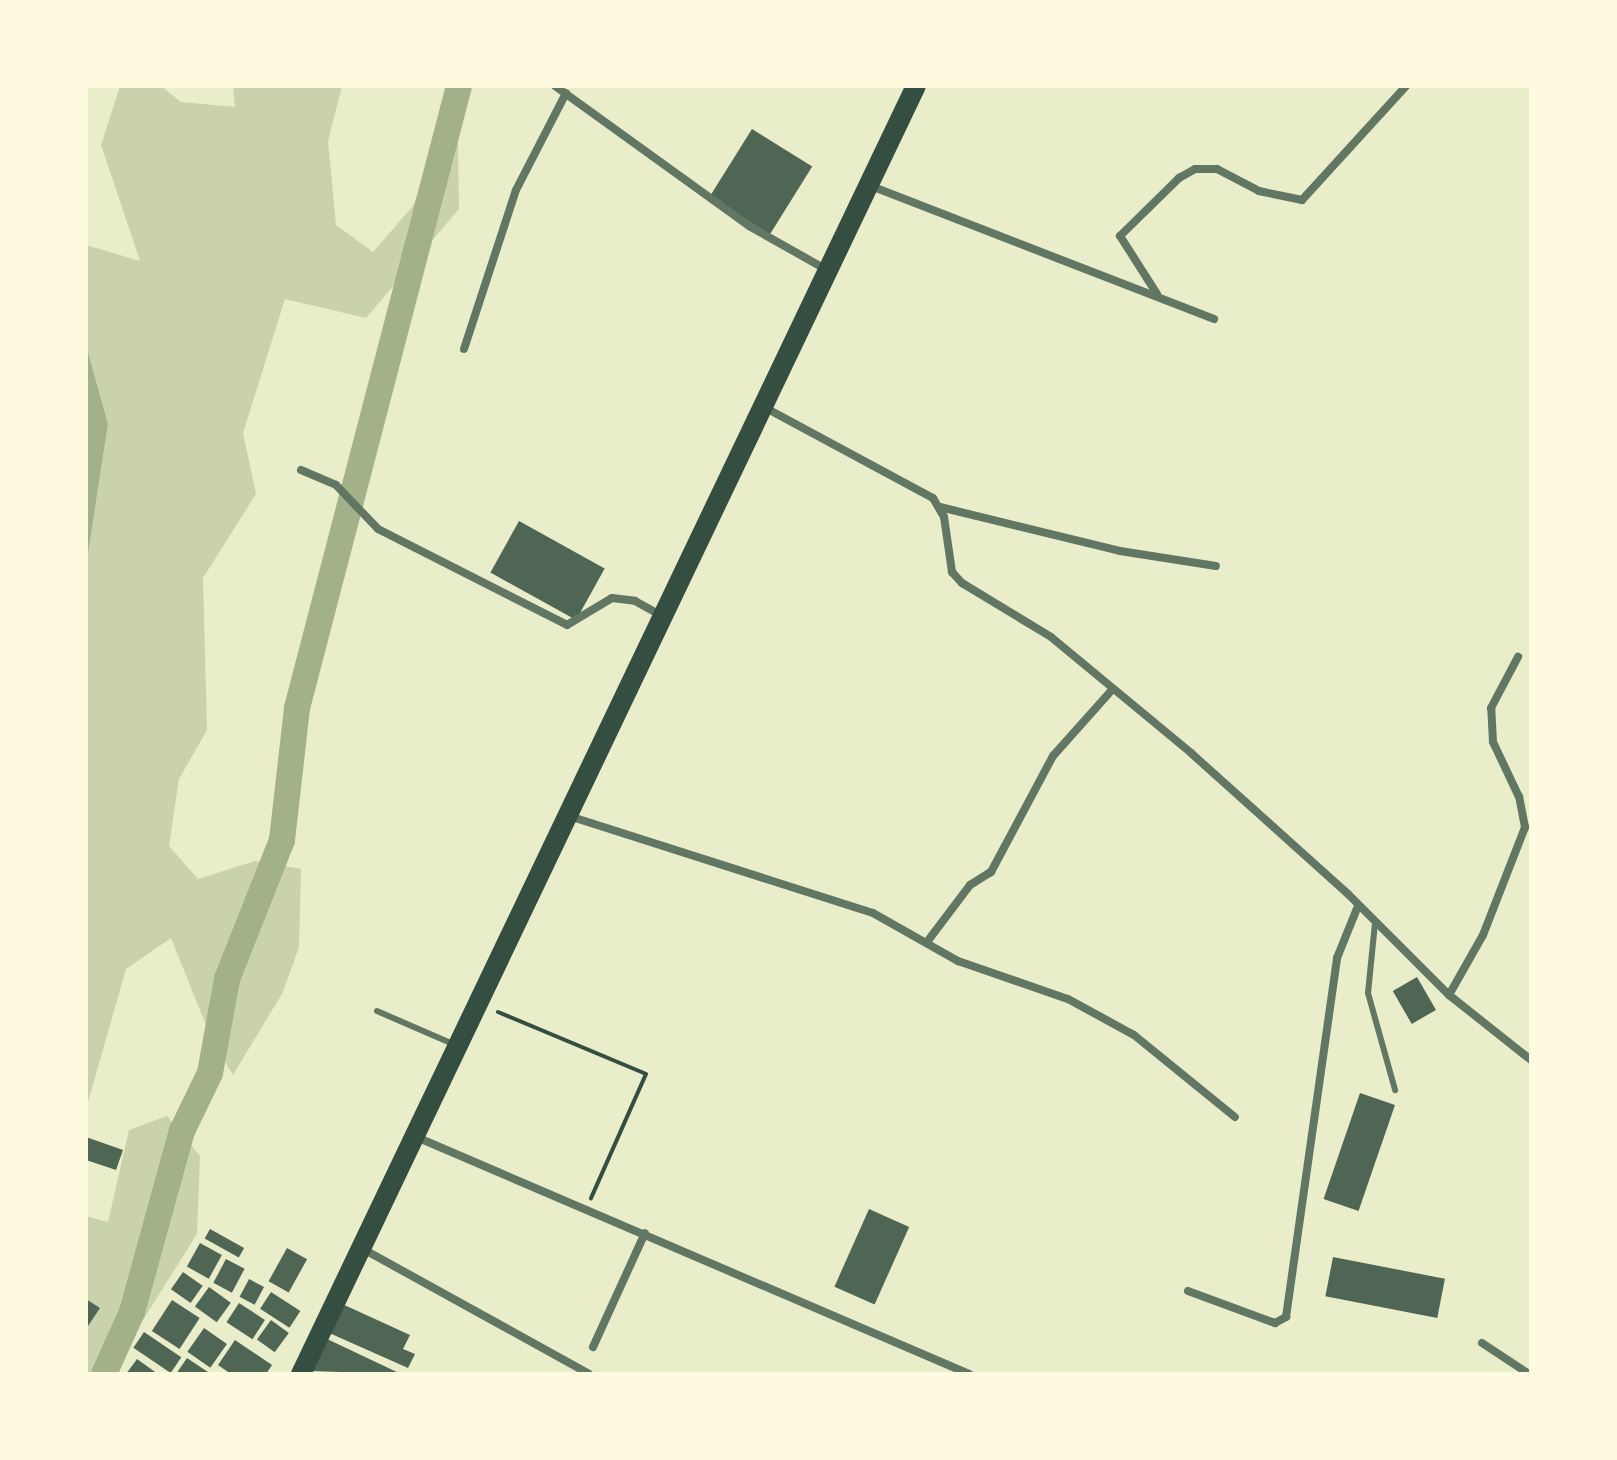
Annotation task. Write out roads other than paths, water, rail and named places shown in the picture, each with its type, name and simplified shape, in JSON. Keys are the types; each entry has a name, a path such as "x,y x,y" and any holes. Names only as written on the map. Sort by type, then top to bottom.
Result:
{"main road":[{"path":"301,1374 414,1136 481,1005 661,616 916,86"}],"street":[{"path":"1157,294 1120,236 1179,178 1195,169 1217,169 1259,191 1302,200 1406,86"},
{"path":"464,349 516,190 563,89 749,226 829,272"},
{"path":"871,185 1157,294 1214,319"},
{"path":"761,406 933,498 940,507 952,572 962,583 1051,637 1111,691 1259,811 1449,995 1531,1060"},
{"path":"301,470 336,485 378,529 567,625 612,598 635,601 661,616"},
{"path":"940,507 1120,551 1216,566"},
{"path":"1449,995 1483,935 1525,827 1519,797 1493,742 1491,708 1518,657"},
{"path":"927,942 970,885 991,872 1053,756 1111,691"},
{"path":"569,816 873,913 958,961 1068,999 1134,1035 1235,1117"},
{"path":"1188,1291 1275,1323 1286,1317 1337,958 1358,906"},
{"path":"414,1136 969,1374"},
{"path":"593,1347 645,1233"},
{"path":"362,1249 589,1374"},
{"path":"1482,1343 1529,1374"}],"lane":[{"path":"1375,923 1368,993 1395,1090"},
{"path":"377,1011 460,1047"}],"waterway":[{"path":"104,1374 132,1312 182,1131 210,1073 227,979 282,840 297,708 459,86"}]}
